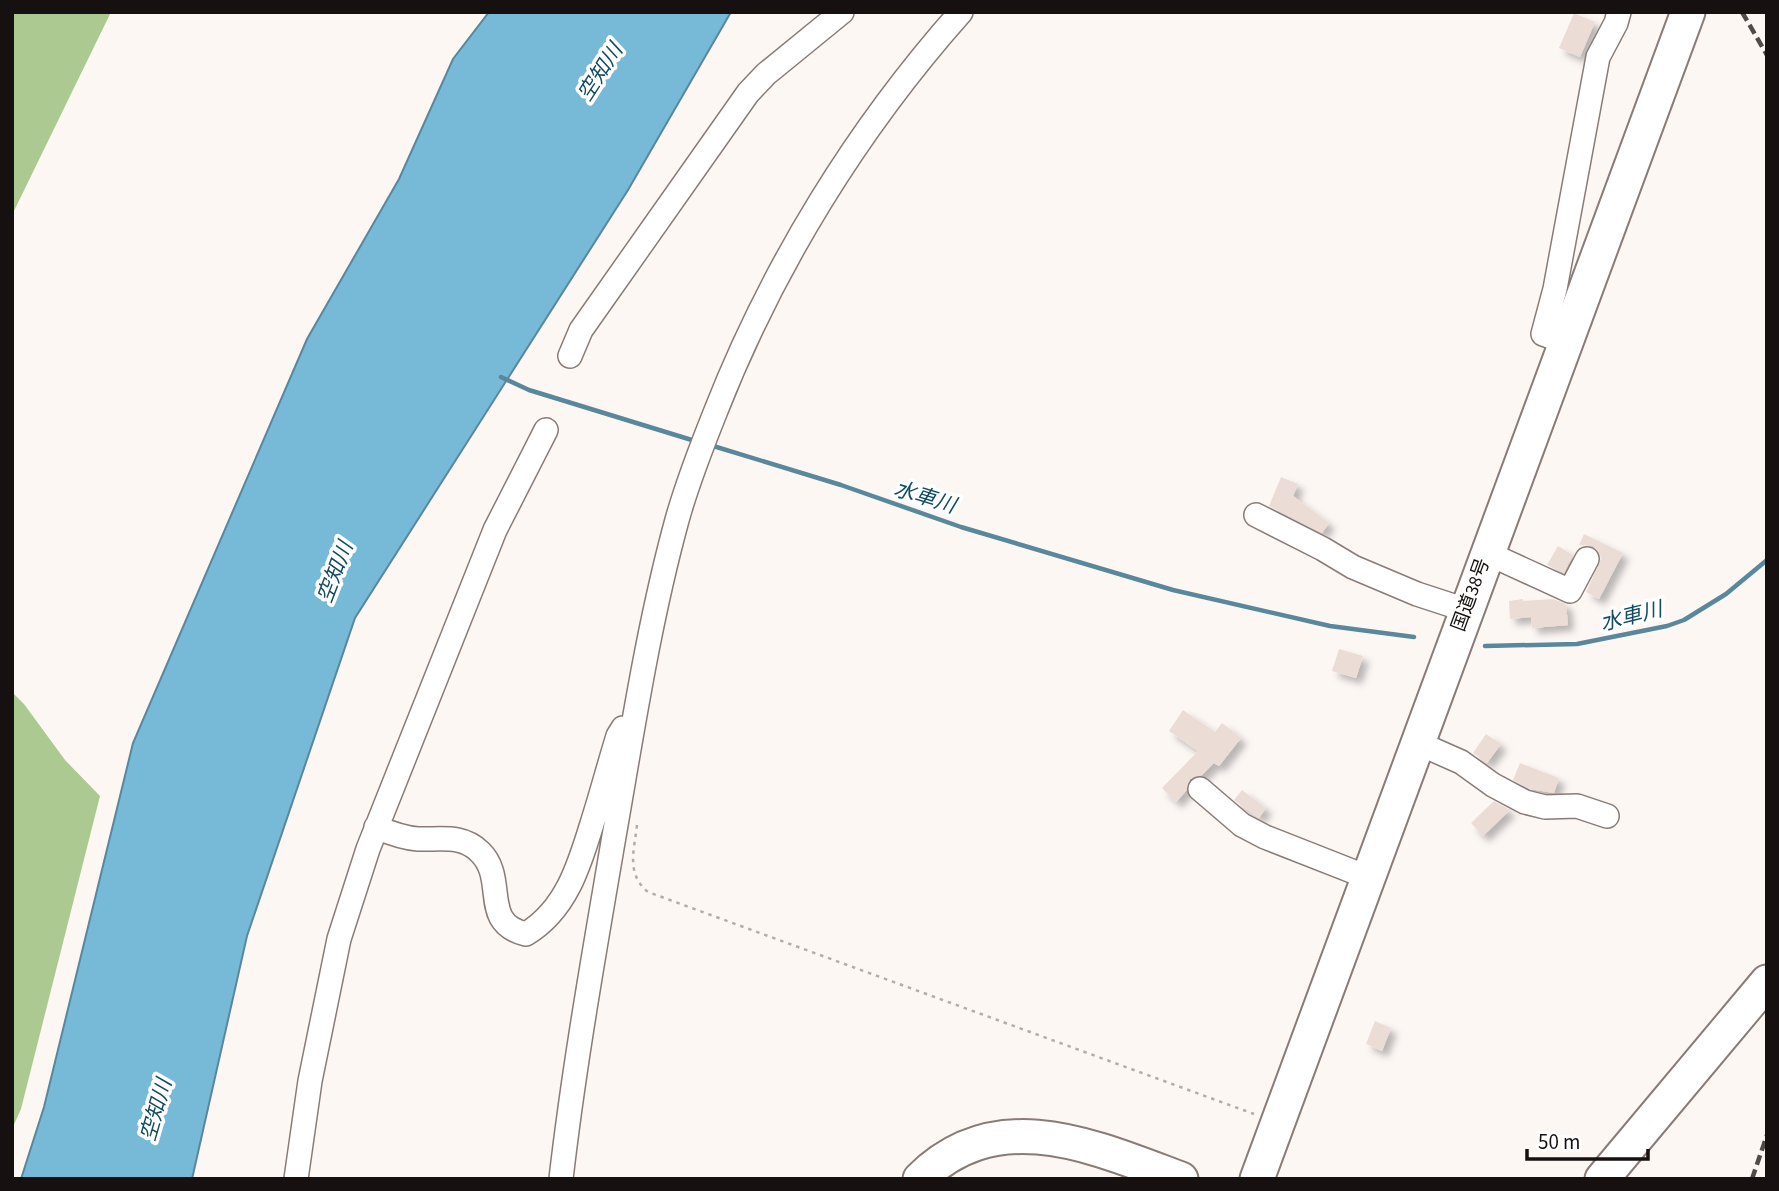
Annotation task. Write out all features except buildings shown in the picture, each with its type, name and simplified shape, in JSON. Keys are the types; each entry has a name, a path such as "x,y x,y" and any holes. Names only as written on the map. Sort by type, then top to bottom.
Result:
{"highway":[{"name":"国道38号","path":"1257,1179 1688,12"},
{"path":"1602,1179 1767,982"},
{"path":"1629,1179 1767,1007"},
{"path":"920,1179 939,1161 961,1148 988,1139 1019,1135 1084,1145 1181,1179"}],"street":[{"path":"570,356 582,330 748,93 766,74 842,12"},
{"path":"561,1179 582,1022 634,722 653,621 694,464 749,331 793,250 884,108 961,12"},
{"path":"1565,342 1543,334 1555,289 1598,57 1619,12"},
{"path":"296,1179 310,1081 339,939 376,827 495,530 546,430"},
{"path":"1256,516 1353,567 1417,594 1466,610"},
{"path":"1487,553 1570,591 1587,559"},
{"path":"376,827 392,834 419,839 444,837 463,841 478,849 489,863 501,921 512,931 526,934 541,925 561,901 578,869 618,736 625,724 634,722"},
{"path":"1418,743 1461,762 1493,785 1525,802 1545,807 1577,806 1606,816"},
{"path":"1199,789 1242,825 1265,837 1367,877"}],"path":[{"path":"637,825 634,876 649,892 1191,1093 1278,1122"}],"green space":[{"path":"12,12 111,12 12,215"},
{"path":"12,692 65,760 100,796 21,1109 12,1129"}],"water":[{"name":"空知川","path":"489,12 731,12 628,190 355,618 247,936 192,1179 21,1179 44,1107 133,743 307,339 399,179 453,59"}],"waterway":[{"name":"水車川","path":"501,377 529,390 695,441"},
{"name":"水車川","path":"710,445 841,485 961,527 1173,590 1330,626 1414,637"},
{"name":"水車川","path":"1485,646 1577,644 1667,626 1684,620 1726,594 1767,560"}],"railway":[{"path":"1742,12 1767,55"},
{"path":"1752,1179 1767,1135"}]}
